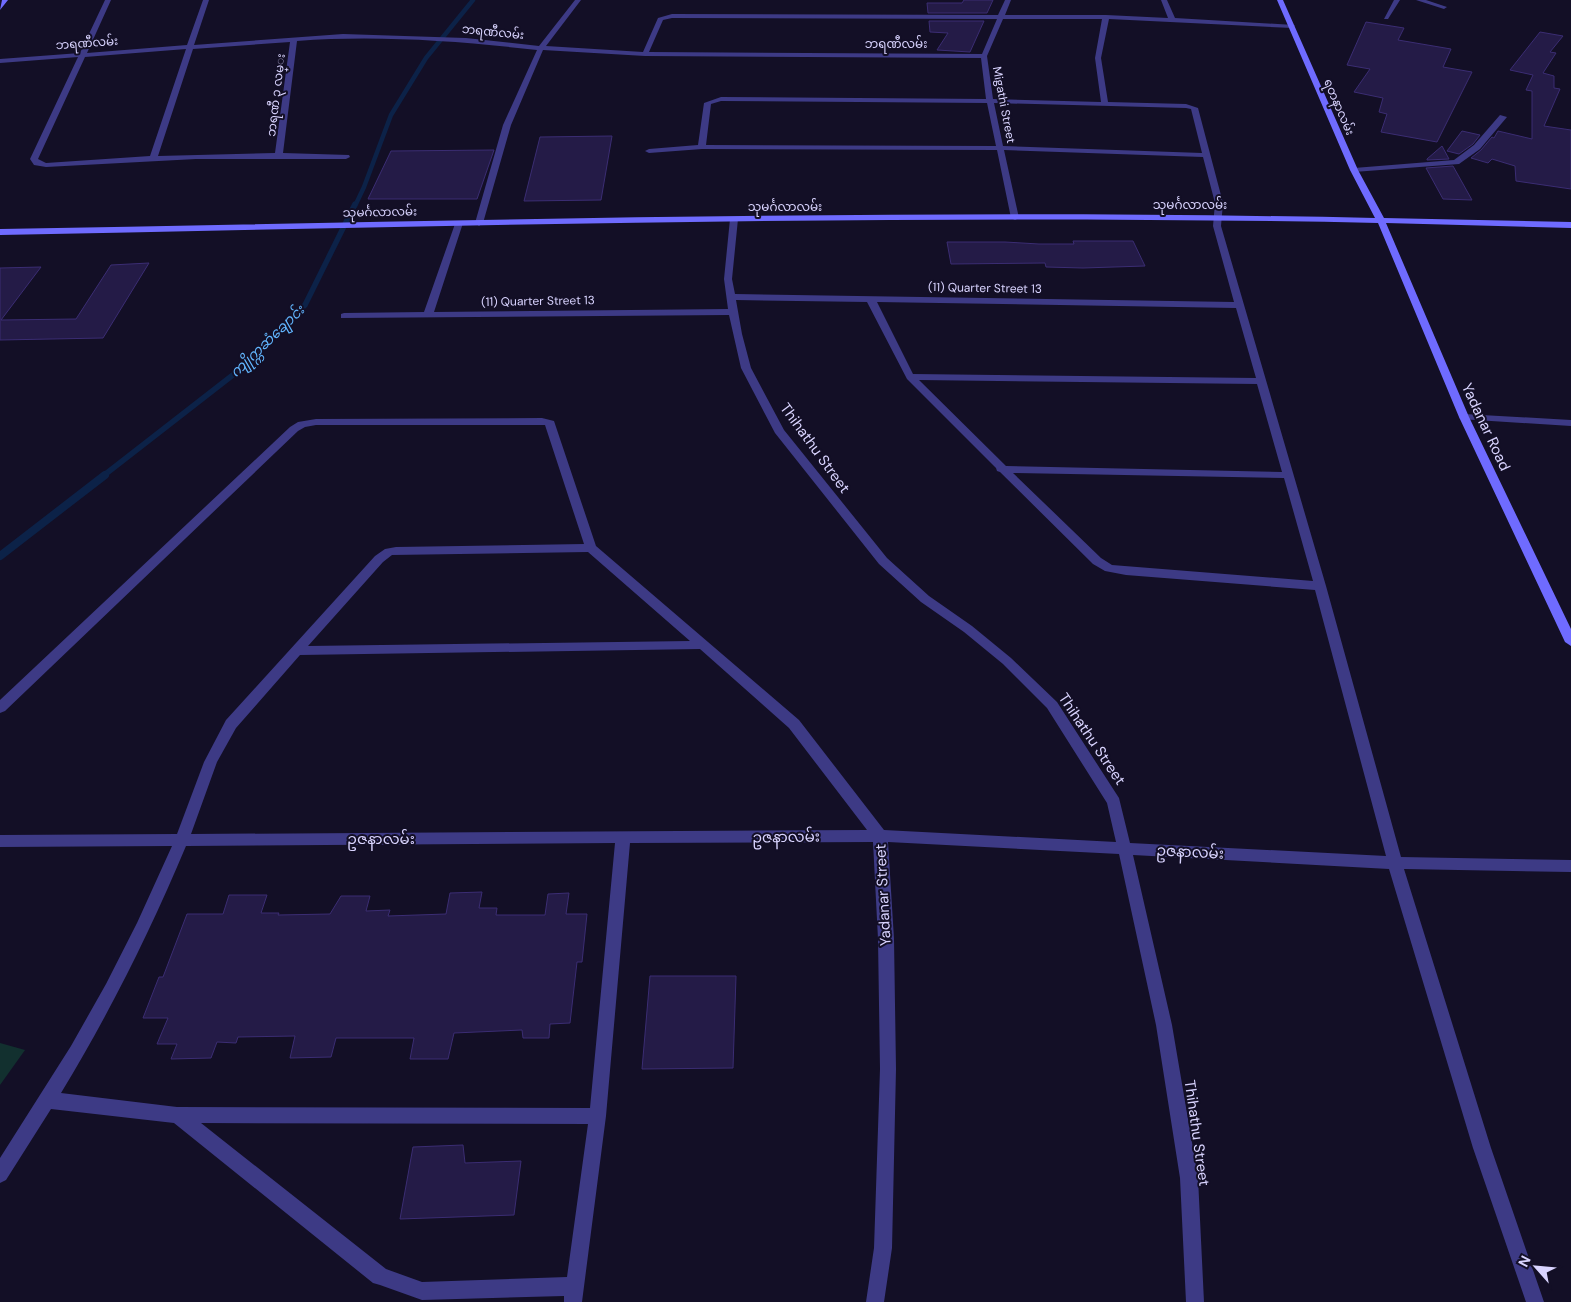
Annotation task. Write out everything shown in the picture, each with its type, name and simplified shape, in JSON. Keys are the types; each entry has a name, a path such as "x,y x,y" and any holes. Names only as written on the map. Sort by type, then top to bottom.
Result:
{"main road":[{"path":"0,8 5,0"},
{"name":"ရတနာလမ်း","path":"1280,0 1354,170 1381,221"},
{"name":"သုမင်္ဂလာလမ်း","path":"0,232 479,222 734,219 1217,217 1571,225"},
{"name":"Yadanar Road","path":"1381,221 1464,417 1571,642"}],"street":[{"path":"108,0 34,159 37,163 46,165 152,158 280,154 346,157"},
{"path":"152,158 206,0"},
{"path":"479,222 506,125 540,48 578,0"},
{"name":"Migathi Street","path":"1008,0 984,56 990,101 1015,218"},
{"path":"1164,0 1172,19"},
{"path":"1386,18 1397,0"},
{"path":"1419,0 1444,7"},
{"path":"645,54 660,19 665,17 1106,17 1292,26"},
{"path":"1105,104 1098,58 1106,17"},
{"name":"ဘရဏီလမ်း","path":"0,61 343,36 466,40 540,48 645,54 984,56"},
{"name":"ဘရဏီ ၃ လမ္း","path":"280,154 294,39"},
{"path":"702,147 708,103 721,99 990,101 1194,108 1219,202 1217,226 1320,586 1395,863 1482,1148 1535,1302"},
{"path":"1354,170 1456,162 1477,147 1503,117"},
{"path":"649,151 702,147 1001,148 1206,155"},
{"name":"Thihathu Street","path":"734,219 728,279 736,334 746,368 779,431 854,527 884,561 925,599 968,629 1007,661 1052,705 1114,802 1164,1025 1189,1178 1195,1302"},
{"path":"428,315 459,223"},
{"name":"(11) Quarter Street 13","path":"730,297 1240,306"},
{"path":"870,298 910,378 1097,560 1109,568 1126,571 1320,586"},
{"name":"(11) Quarter Street 13","path":"344,316 733,312"},
{"path":"910,378 1261,381"},
{"path":"1464,417 1571,423"},
{"path":"0,708 287,435 302,424 316,422 542,420 550,423 592,548 389,552 379,560 299,651 231,724 218,743 181,840 143,927 105,1002 48,1100 0,1174"},
{"path":"1002,468 1287,475"},
{"name":"Yadanar Street","path":"592,548 794,724 880,836 886,939 888,1069 883,1248 875,1302"},
{"path":"299,651 703,645"},
{"name":"ဥဇနာလမ်း","path":"0,841 880,836 1395,863 1571,866"},
{"path":"177,1115 380,1276 422,1291 574,1294 598,1116 623,838"},
{"path":"48,1100 177,1115 598,1116"}],"green space":[{"path":"0,1043 25,1050 0,1085"}],"building":[{"path":"964,0 993,0 987,13 928,13 927,3 962,3"},
{"path":"929,21 984,21 970,52 937,50 948,33 930,32"},
{"path":"1366,22 1404,28 1398,40 1451,49 1443,67 1472,72 1437,142 1381,132 1387,114 1379,112 1383,98 1354,92 1370,69 1347,65"},
{"path":"1540,32 1563,36 1550,52 1556,53 1543,73 1554,76 1554,88 1560,89 1544,126 1571,130 1571,189 1516,181 1515,166 1492,159 1488,163 1471,158 1492,137 1494,138 1498,131 1532,139 1532,91 1526,90 1533,75 1510,70"},
{"path":"1462,131 1480,135 1473,144 1459,154 1447,151"},
{"path":"612,136 601,200 524,201 540,137"},
{"path":"1442,146 1449,159 1427,160 1427,159"},
{"path":"494,150 477,199 368,199 391,151"},
{"path":"1453,166 1472,200 1443,199 1426,168"},
{"path":"1073,241 1133,241 1145,266 1083,268 1046,267 1045,263 951,264 947,242 1074,244"},
{"path":"149,263 103,338 0,340 0,268 41,267 1,320 76,319 111,265"},
{"path":"482,892 479,908 497,908 496,915 545,915 548,894 569,893 566,914 587,914 582,962 577,962 570,1023 550,1024 549,1038 523,1038 522,1030 454,1033 448,1059 410,1059 414,1038 336,1038 331,1057 290,1058 295,1036 238,1037 236,1043 217,1042 211,1058 171,1059 177,1044 157,1044 168,1018 143,1018 159,977 163,977 187,914 223,914 229,895 267,895 261,913 279,913 278,915 330,914 341,896 370,896 366,911 390,910 388,916 446,914 450,893"},
{"path":"650,976 736,976 733,1068 642,1069"},
{"path":"463,1145 465,1163 521,1161 514,1215 400,1219 413,1147"}],"waterway":[{"name":"ကျိုက္ကဆံချောင်း","path":"355,206 391,115 426,58 473,0"},
{"name":"ကျိုက္ကဆံချောင်း","path":"103,476 238,371 305,305 355,204"},
{"name":"ကျိုက္ကဆံချောင်း","path":"0,556 105,475"}]}
